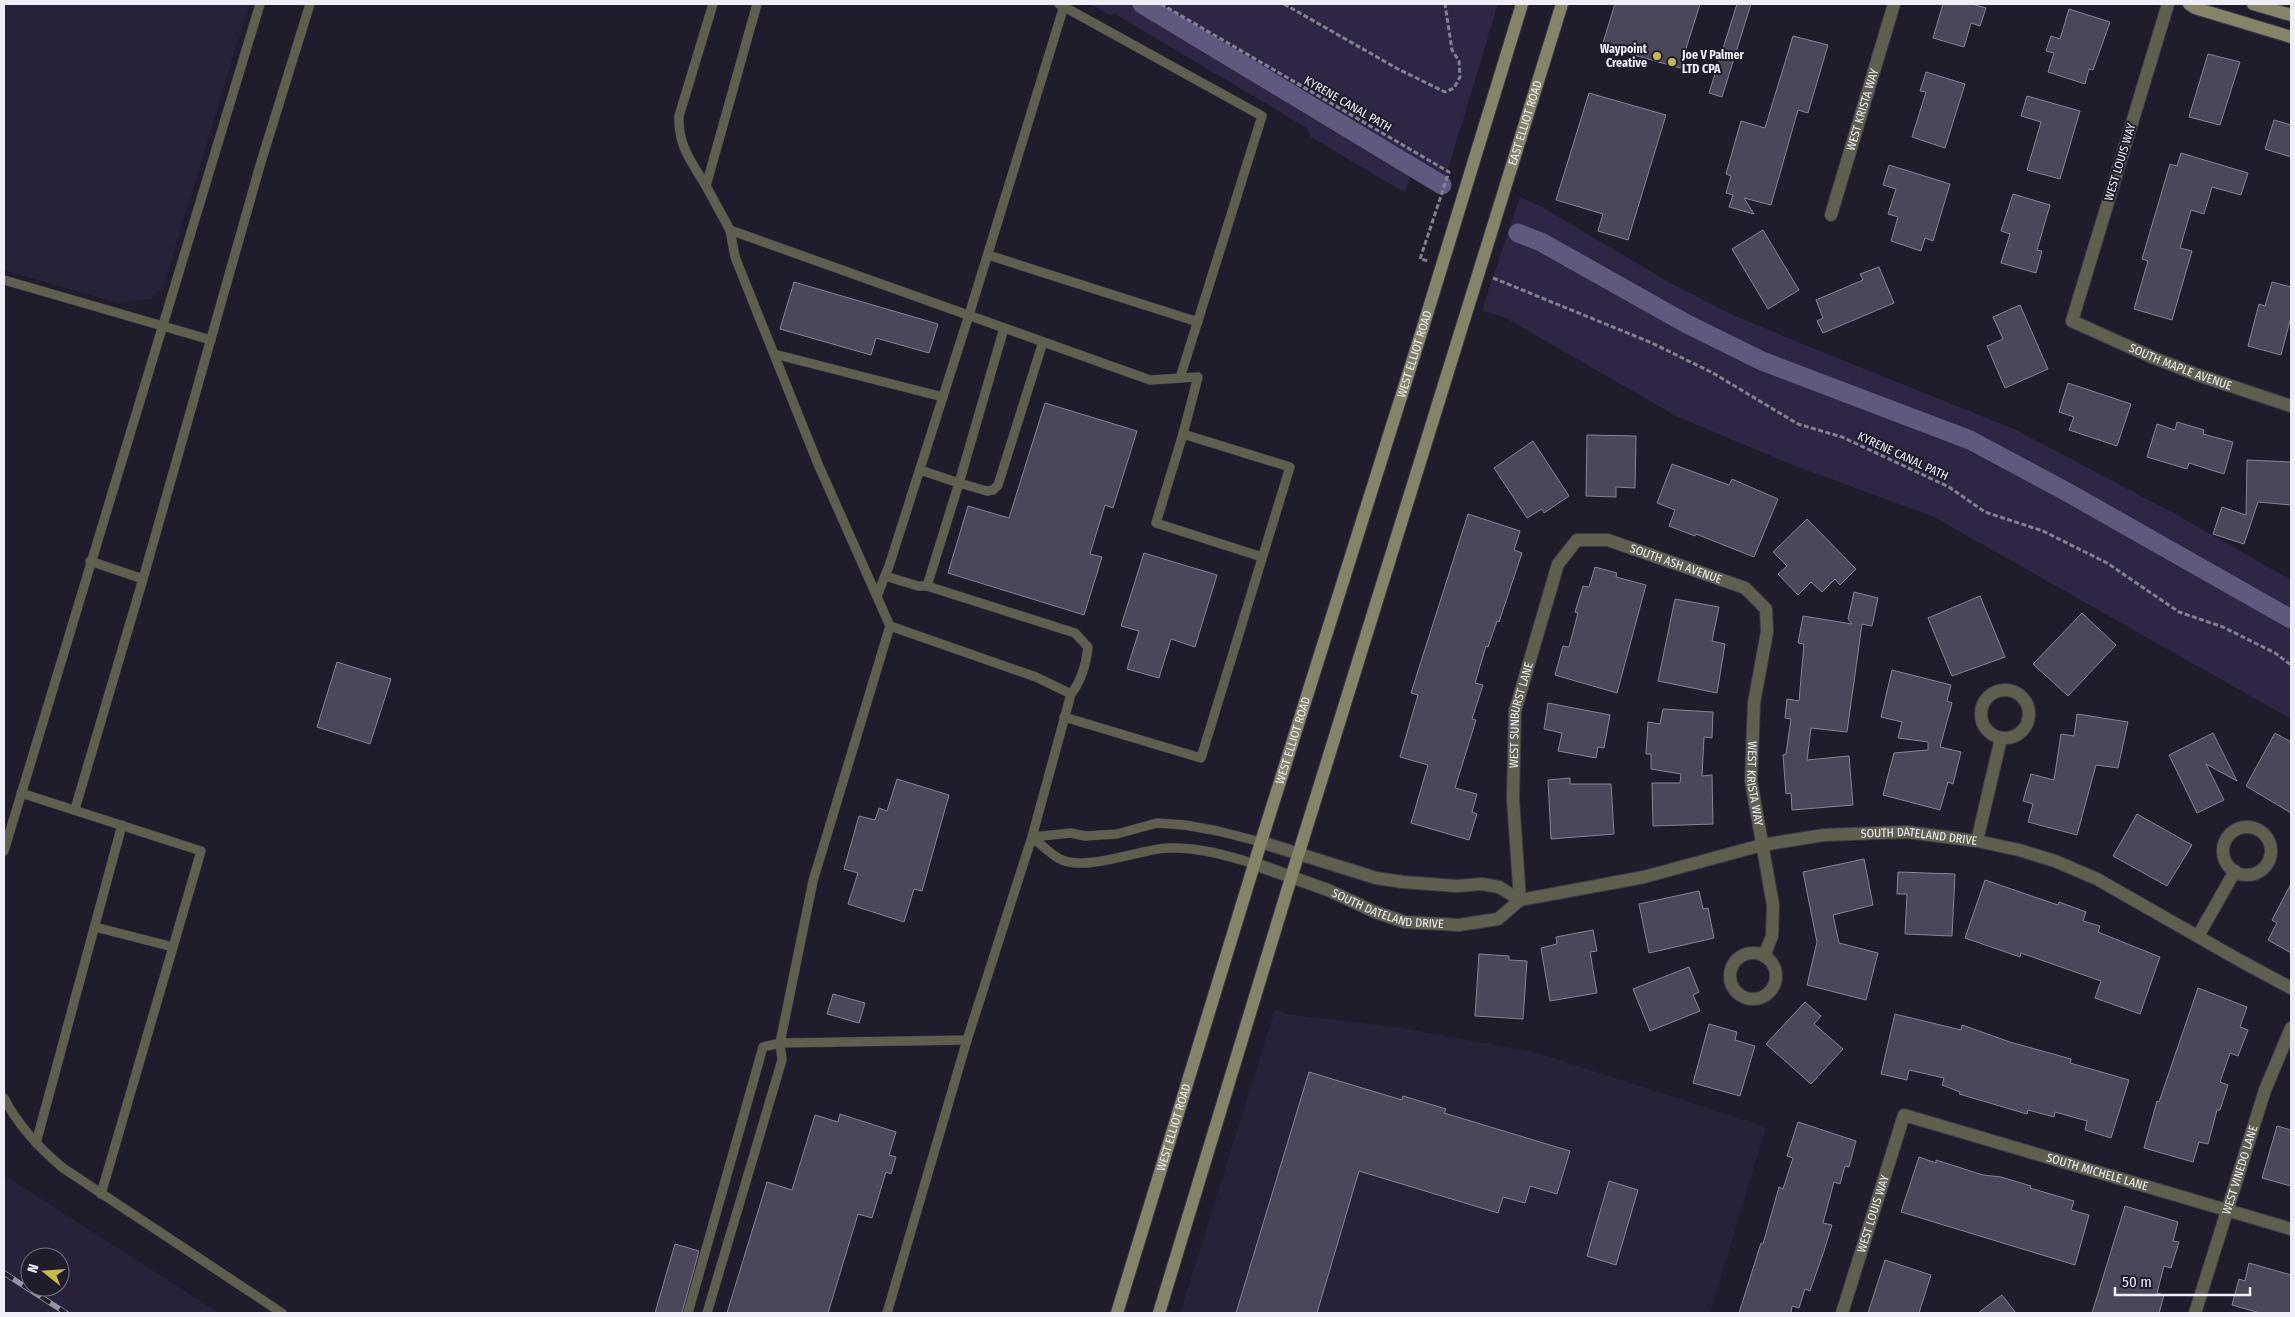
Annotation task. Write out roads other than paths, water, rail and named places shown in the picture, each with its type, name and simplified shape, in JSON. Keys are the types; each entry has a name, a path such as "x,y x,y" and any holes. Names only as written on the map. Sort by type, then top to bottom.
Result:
{"main road":[{"name":"WEST ELLIOT ROAD","path":"1117,1313 1260,842 1522,4"},
{"name":"EAST ELLIOT ROAD","path":"1298,855 1562,4"},
{"path":"2189,4 2195,8 2291,37"},
{"path":"2253,4 2291,15"},
{"path":"1159,1313 1298,855"}],"street":[{"name":"WEST KRISTA WAY","path":"1831,215 1894,4"},
{"name":"WEST LOUIS WAY","path":"2072,321 2168,4"},
{"name":"SOUTH MAPLE AVENUE","path":"2072,321 2198,375 2291,406"},
{"name":"SOUTH ASH AVENUE","path":"1577,540 1608,540 1746,588 1766,609"},
{"name":"WEST SUNBURST LANE","path":"1520,900 1513,799 1515,711 1558,564 1577,540"},
{"name":"WEST KRISTA WAY","path":"1764,956 1772,936 1773,905 1751,781 1754,703 1767,632 1766,609"},
{"path":"1976,842 2001,738"},
{"name":"SOUTH DATELAND DRIVE","path":"1254,864 1328,890 1375,912 1405,922 1429,925 1459,925 1498,919 1520,900 1644,877 1762,844 1824,835 1861,832 1907,832 2019,850 2055,861 2088,875 2291,988"},
{"name":"SOUTH DATELAND DRIVE","path":"1260,842 1376,878 1457,886 1482,884 1499,887 1520,900"},
{"path":"2198,936 2235,872"},
{"name":"WEST VINEDO LANE","path":"2195,1313 2265,1090 2291,1028"},
{"name":"WEST LOUIS WAY","path":"1842,1313 1904,1115"},
{"name":"SOUTH MICHELE LANE","path":"1904,1115 2291,1229"}],"lane":[{"path":"4,851 260,4"},
{"path":"75,809 144,578 261,162 310,4"},
{"path":"707,1313 782,1060 780,1043 813,881 890,626 818,464 735,257 730,230 682,145 678,133 679,116 712,4"},
{"path":"706,186 757,4"},
{"path":"877,596 886,576 988,255 1061,5 1262,116 1180,378"},
{"path":"730,230 1150,380 1198,377 1156,524 1262,557"},
{"path":"988,255 1198,322"},
{"path":"4,280 211,340"},
{"path":"927,586 1004,328"},
{"path":"920,470 987,491 993,490 998,485 1043,342"},
{"path":"774,354 943,397"},
{"path":"1064,717 1201,758 1290,467 1183,434"},
{"path":"90,562 144,578"},
{"path":"886,576 918,586 927,586 1075,634 1082,638 1088,647 1086,662 1079,684 1070,694 1032,837 967,1040 888,1313"},
{"path":"890,626 1036,677 1070,694"},
{"path":"21,793 201,850 101,1194"},
{"path":"1032,837 1071,833 1085,836 1117,834 1157,823 1185,825 1218,831 1260,842"},
{"path":"36,1143 122,825"},
{"path":"1032,837 1063,860 1101,862 1165,848 1186,848 1212,852 1254,864"},
{"path":"94,927 173,947"},
{"path":"688,1313 763,1047 780,1043 967,1040"},
{"path":"4,1098 36,1143 63,1168 282,1313"}],"waterway":[{"path":"1142,4 1442,185"},
{"path":"1518,233 1541,242 1687,324 1762,361 1970,440 2067,492 2291,619"}],"railway":[{"path":"4,1273 66,1313"}],"place":[{"name":"Waypoint Creative","path":"1657,56"},
{"name":"Joe V Palmer LTD CPA","path":"1672,62"}]}
